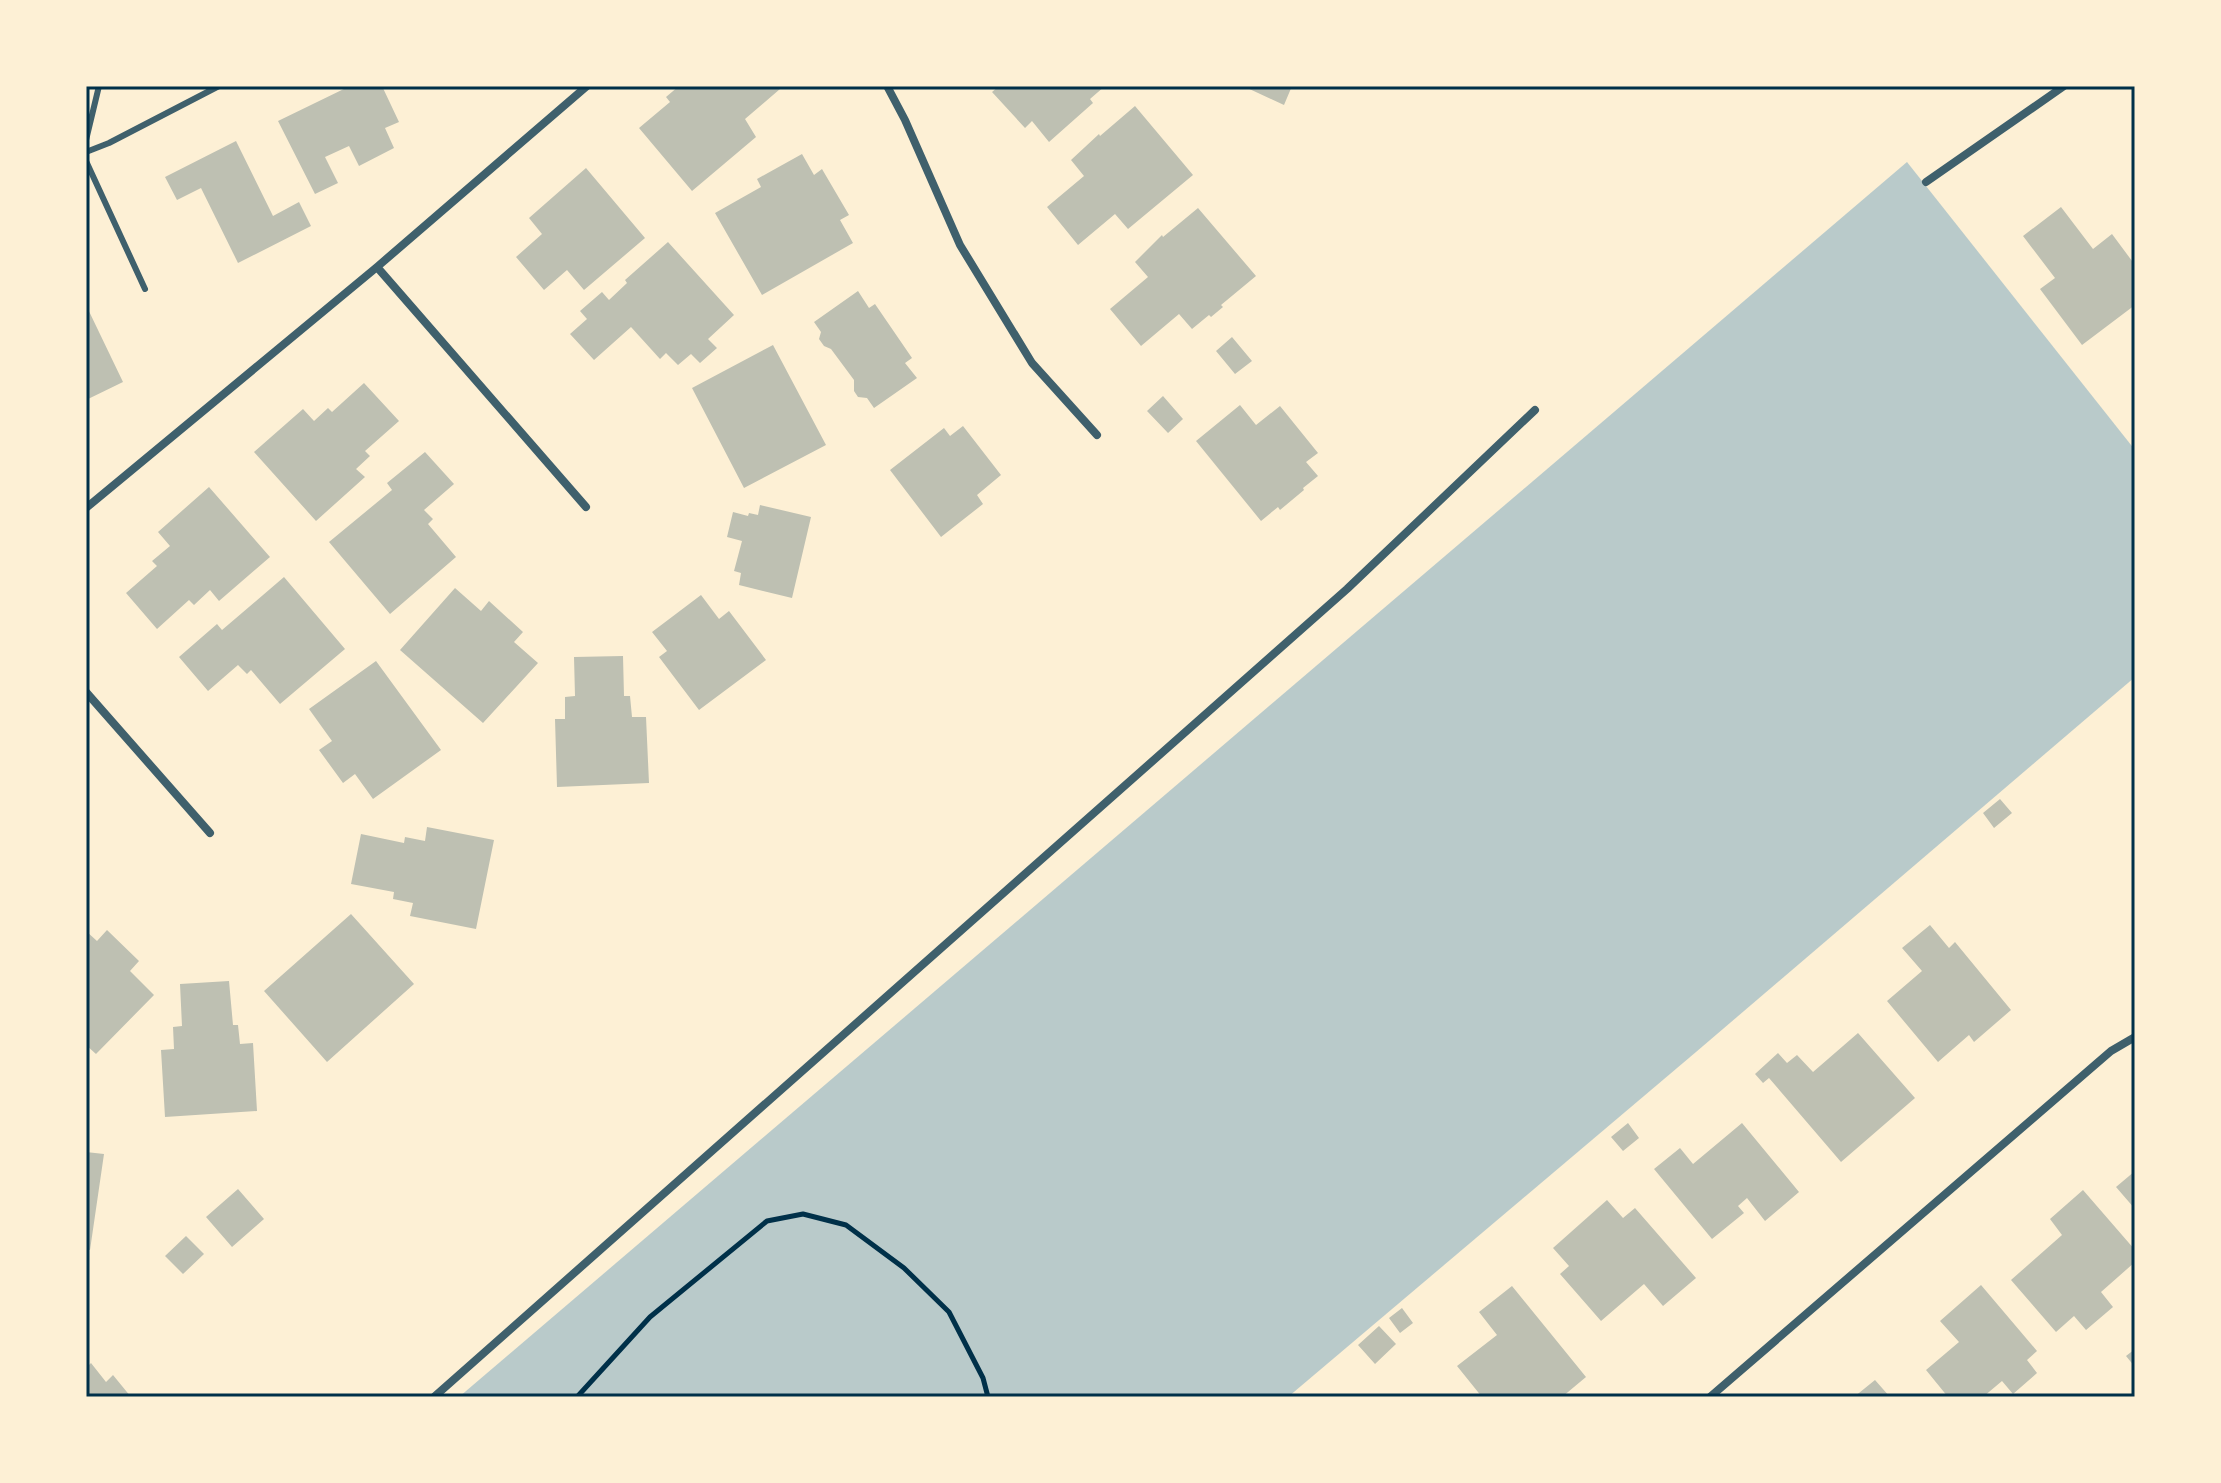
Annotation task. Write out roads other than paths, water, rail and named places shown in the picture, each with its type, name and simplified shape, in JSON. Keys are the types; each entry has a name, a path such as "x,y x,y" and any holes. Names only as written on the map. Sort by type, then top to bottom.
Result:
{"street":[{"path":"86,508 377,267 587,86"},
{"path":"887,86 960,245 1032,363 1097,435"},
{"path":"1926,182 2064,86"},
{"path":"377,267 586,507"},
{"path":"434,1397 1335,600 1535,410"},
{"path":"86,692 210,833"},
{"path":"1710,1397 2111,1051 2135,1037"}],"lane":[{"path":"86,140 99,86"},
{"path":"86,152 219,86"},
{"path":"86,161 145,289"}]}
